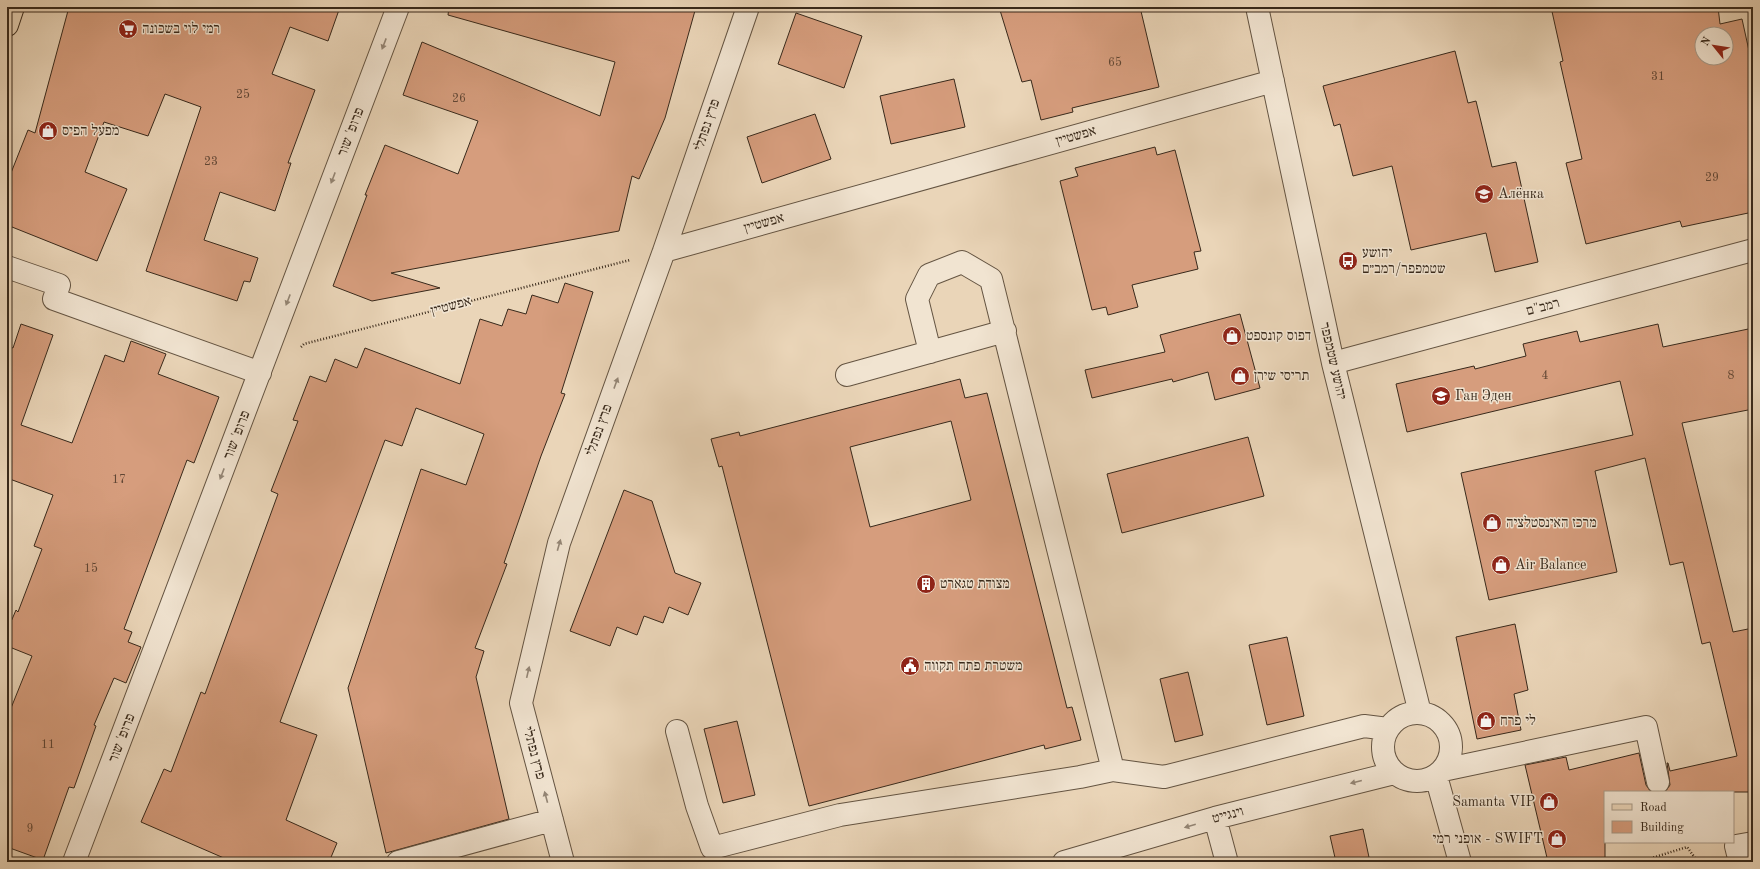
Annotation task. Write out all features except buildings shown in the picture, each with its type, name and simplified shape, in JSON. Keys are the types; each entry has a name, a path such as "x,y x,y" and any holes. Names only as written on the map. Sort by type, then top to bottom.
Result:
{"main road":[{"path":"7,25 13,7"}],"street":[{"name":"פרופ' שור","path":"74,862 398,7"},
{"name":"פרץ נפתלי","path":"563,862 520,703 559,544 664,251 748,7"},
{"name":"יהושע שטמפפר","path":"1256,7 1333,363 1420,713"},
{"name":"אפשטיין","path":"664,251 1272,81"},
{"name":"רמב\"ם","path":"1333,363 1753,250"},
{"path":"930,352 916,299 929,275 962,262 991,279 1113,770"},
{"path":"7,267 58,285 54,299 260,373"},
{"path":"847,375 1005,331"},
{"path":"1439,773 1448,762 1451,752 1451,741 1447,730 1439,721 1429,715 1420,713 1406,714 1396,720 1388,729 1384,740 1383,752 1387,764 1394,772 1404,779 1425,781 1439,773 1646,727 1658,782"},
{"path":"677,731 697,806 712,848 840,815 1080,777 1113,770 1164,777 1364,726 1388,729"},
{"name":"וינגייט","path":"1064,862 1215,818 1394,772"},
{"path":"1439,773 1460,862"},
{"path":"1215,818 1226,859"},
{"path":"398,862 552,820"},
{"path":"1740,862 1736,846 1753,842"}],"path":[{"name":"אפשטיין","path":"298,348 304,344 664,251"},
{"path":"1638,862 1687,847 1698,862"}],"place":[{"name":"רמי לוי בשכונה","path":"128,29"},
{"name":"מפעל הפיס","path":"48,131"},
{"name":"Алёнка","path":"1484,194"},
{"name":"יהושע שטמפפר/רמב״ם","path":"1348,261"},
{"name":"דפוס קונספט","path":"1232,336"},
{"name":"תריסי שירן","path":"1240,376"},
{"name":"Ган Эден","path":"1441,396"},
{"name":"מרכז האינסטלציה","path":"1492,523"},
{"name":"Air Balance","path":"1501,565"},
{"name":"מצודת טגארט","path":"926,584"},
{"name":"משטרת פתח תקווה","path":"910,666"},
{"name":"לי פרח","path":"1486,721"},
{"name":"Samanta VIP","path":"1549,802"},
{"name":"אופני רמי - SWIFT","path":"1557,839"}]}
